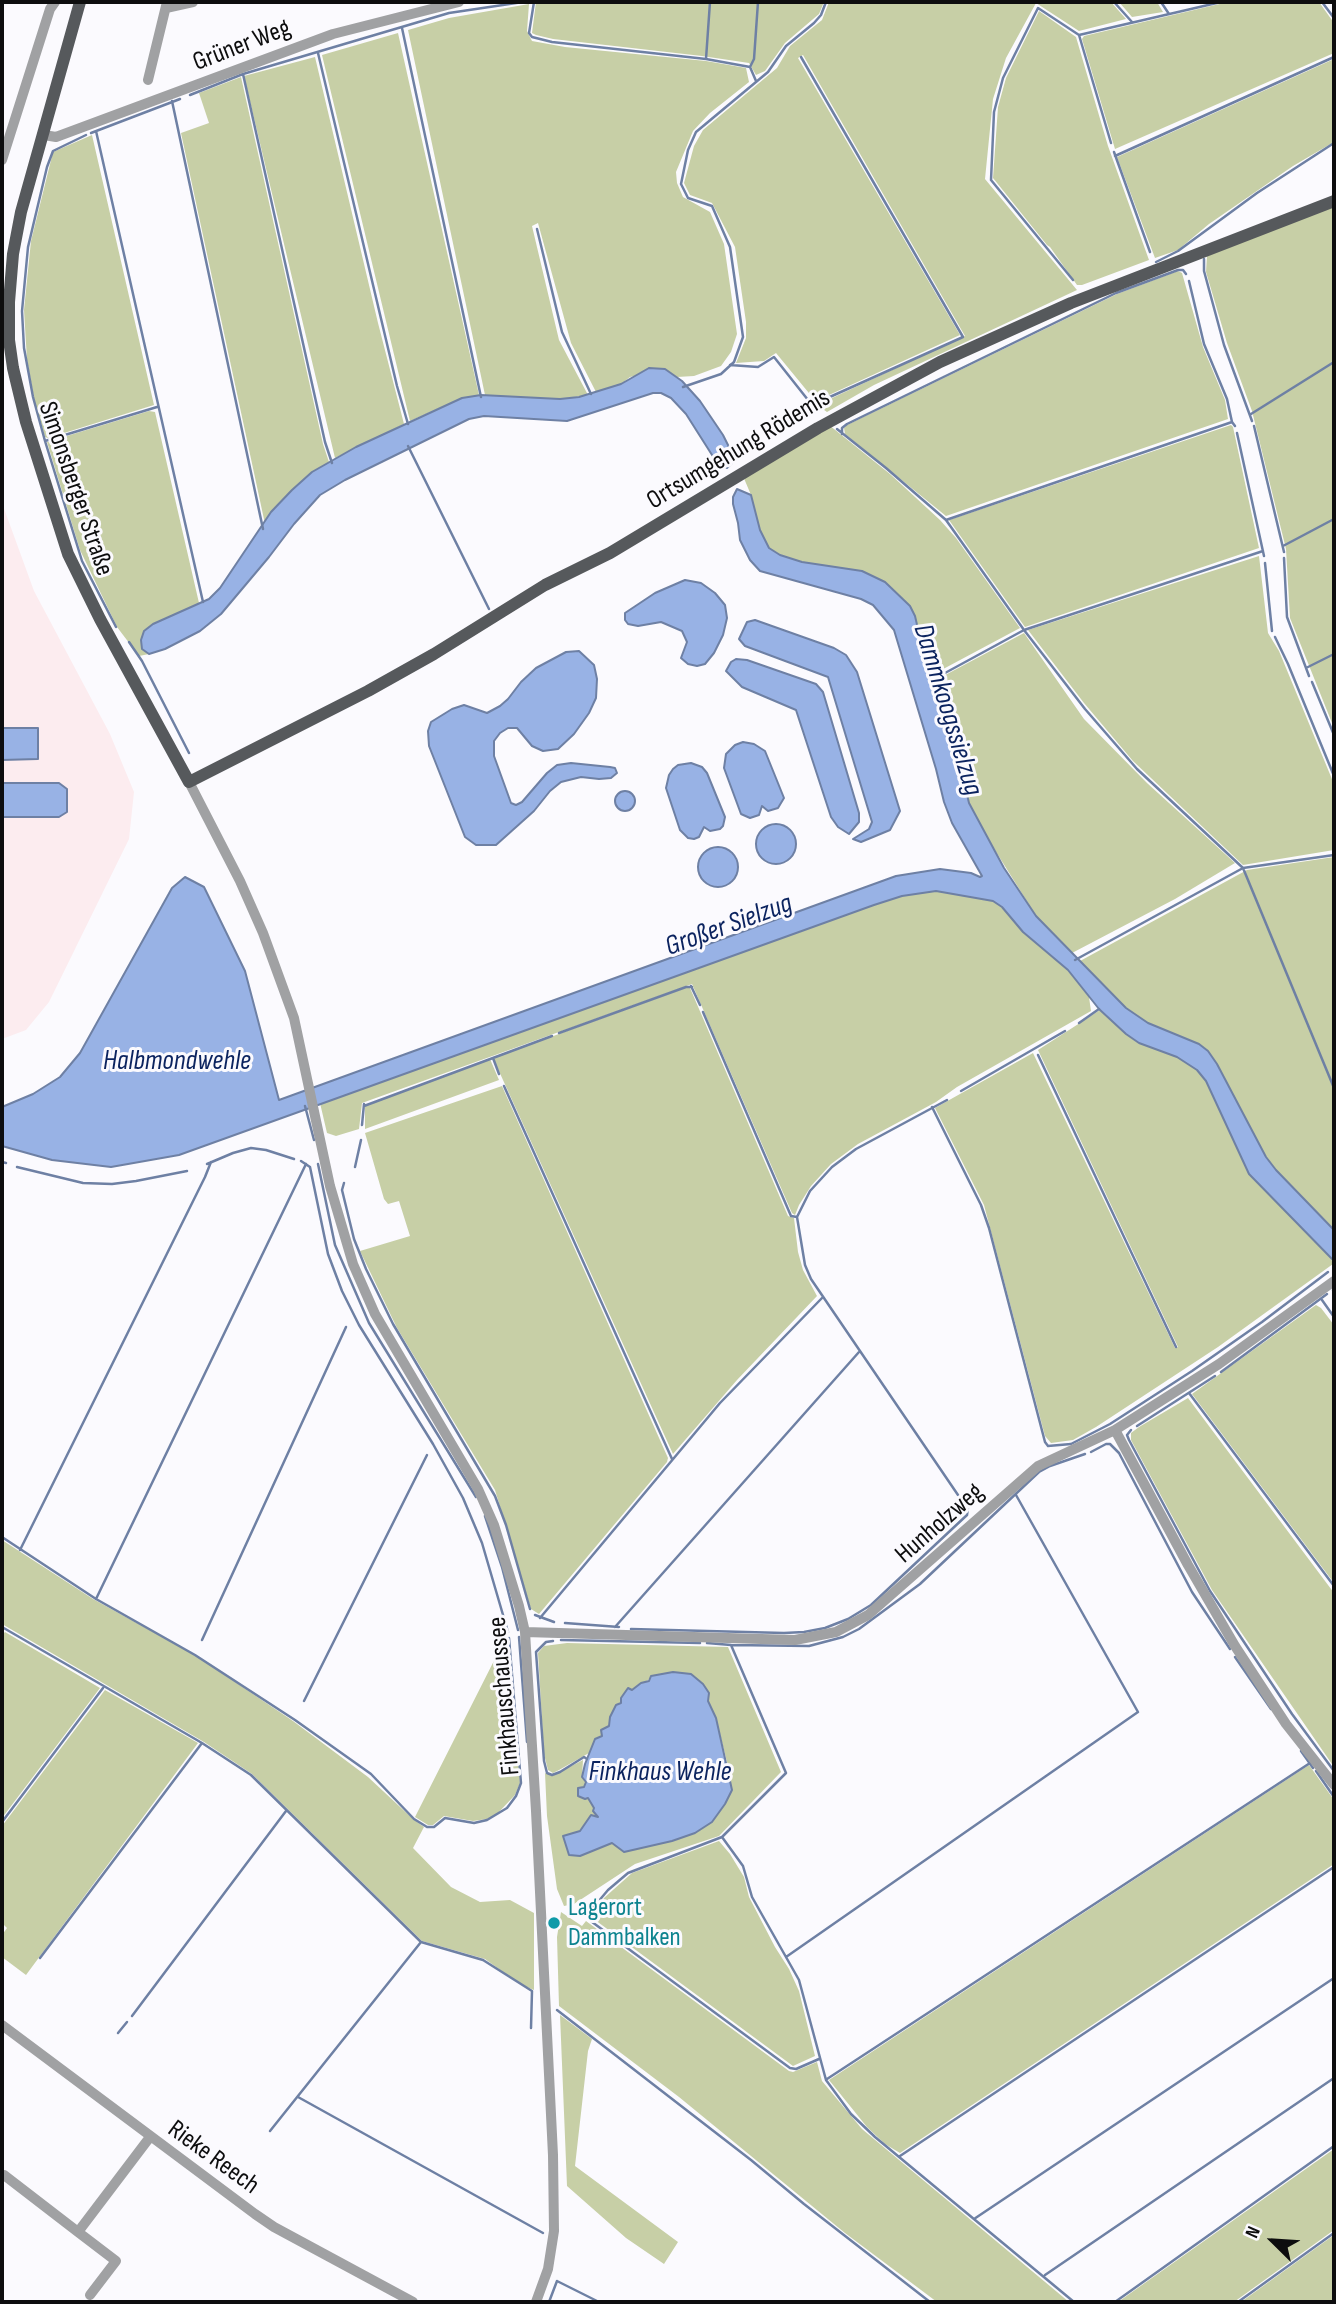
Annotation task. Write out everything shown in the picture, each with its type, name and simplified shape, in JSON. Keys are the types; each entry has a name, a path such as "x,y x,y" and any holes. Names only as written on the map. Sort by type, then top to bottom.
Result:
{"main road":[{"name":"Simonsberger Straße","path":"80,2 21,212 13,254 9,340 18,393 68,554 100,619 189,782"},
{"name":"Ortsumgehung Rödemis","path":"189,782 423,660 545,585 610,553 818,428 940,362 1071,303 1334,201"}],"street":[{"path":"2,160 50,9 55,2"},
{"path":"148,80 166,5 193,2"},
{"name":"Grüner Weg","path":"44,135 56,137 333,34 458,2"},
{"name":"Simonsberger Straße","path":"189,782 240,881 263,933 294,1018 307,1077"},
{"name":"Finkhauschaussee","path":"307,1077 330,1186 353,1264 375,1314 478,1489 509,1568 525,1632 542,1903 554,2231 548,2269 537,2302"},
{"name":"Hunholzweg","path":"525,1632 796,1640 836,1632 868,1615 1038,1466 1115,1430 1219,1364 1334,1281"},
{"path":"1115,1430 1235,1646 1286,1724 1334,1785"},
{"name":"Rieke Reech","path":"2,2025 149,2137 274,2227 413,2302"},
{"path":"78,2232 149,2137"},
{"path":"4,2175 116,2261 90,2295"}],"shaded area":[{"path":"2,503 34,591 110,734 134,792 129,839 49,1002 26,1030 2,1039"}],"green space":[{"path":"536,2 824,2 819,14 785,43 765,71 756,75 749,63 536,35 532,33"},
{"path":"829,2 1111,2 1126,19 1079,31 1036,3 1006,58 993,99 985,179 1077,290 874,385 827,412 817,405 965,336 803,55 798,58 960,335 818,400 813,398 776,353 764,361 736,363 746,338 746,322 735,247 712,203 690,195 684,183 694,146 703,130 777,68 790,46 822,20"},
{"path":"1119,2 1157,2 1163,12 1132,17"},
{"path":"1228,2 1319,2 1334,23 1334,53 1115,149 1082,39 1084,36"},
{"path":"529,4 527,31 532,41 746,68 749,82 710,113 693,131 676,172 683,197 710,212 724,244 737,334 731,352 721,366 694,376 677,377 665,369 630,377 621,384 596,392 571,343 538,223 532,226 559,340 588,395 560,399 485,395 408,30 449,18"},
{"path":"1039,11 1076,37 1108,146 1149,260 1082,285 1077,285 1050,247 993,178 998,107 1006,78"},
{"path":"398,33 479,395 462,398 410,421 322,55"},
{"path":"315,57 404,424 335,458 244,76"},
{"path":"1334,59 1334,142 1293,166 1209,224 1178,250 1155,258 1117,157"},
{"path":"241,77 329,462 312,472 292,490 271,512 265,524 181,133 209,123 199,93"},
{"path":"92,135 154,405 48,438 45,437 35,403 27,360 24,310 31,241 53,152"},
{"path":"1334,206 1334,728 1290,618 1286,549 1252,411 1227,343 1206,272 1207,256"},
{"path":"1178,271 1182,273 1203,347 1225,400 1228,419 946,516 845,434 844,428 847,425 1117,294"},
{"path":"149,411 155,412 199,603 153,624 144,631 142,649 149,654 139,656 117,627 80,550 47,442"},
{"path":"829,425 890,474 940,520 956,538 1020,628 932,675 915,616 862,571 802,562 780,555 769,548 760,530 743,476"},
{"path":"1231,425 1259,548 1025,627 949,520"},
{"path":"1259,556 1268,633 1279,651 1334,784 1334,850 1243,865 1133,761 1028,630"},
{"path":"1024,633 1084,719 1147,783 1235,863 1175,899 1072,953 1036,916 980,826 969,803 934,681"},
{"path":"1334,857 1334,1230 1266,1157 1208,1051 1199,1044 1148,1023 1126,1008 1080,961 1247,870"},
{"path":"936,891 993,901 1002,907 1023,932 1068,970 1089,997 1091,1011 957,1087 936,1102 858,1144 831,1164 811,1186 795,1215 692,984 362,1103 359,1129 336,1136 327,1133 320,1103 874,905 901,896"},
{"path":"690,988 788,1216 794,1218 803,1270 817,1296 737,1380 673,1454 493,1058"},
{"path":"1100,1010 1138,1043 1177,1057 1197,1070 1206,1081 1249,1174 1331,1258 1333,1264 1218,1347 1096,1427 1073,1440 1051,1443 1045,1436 984,1205 935,1108 1033,1053 1175,1348 1178,1347 1038,1050"},
{"path":"490,1059 499,1080 365,1129 365,1106"},
{"path":"502,1086 668,1458 539,1614 531,1609 495,1490 397,1328 360,1251 410,1236 399,1201 388,1204 384,1199 365,1133"},
{"path":"1316,1305 1334,1325 1334,1583 1192,1394"},
{"path":"1188,1398 1334,1593 1334,1767 1212,1590 1131,1440 1131,1433 1139,1427"},
{"path":"2,1540 93,1599 195,1655 293,1721 368,1777 424,1827 413,1848 451,1887 480,1902 510,1900 534,1913 534,1990 520,1984 485,1959 422,1941 252,1774 204,1742 2,1624"},
{"path":"5,1632 100,1688 2,1818 2,1635"},
{"path":"507,1635 520,1783 515,1795 497,1814 487,1819 473,1821 444,1816 433,1825 428,1825 415,1817"},
{"path":"567,1643 728,1647 781,1772 719,1836 635,1864 574,1904 564,1906 557,1889 547,1816 545,1773 552,1776 583,1760 582,1777 586,1782 584,1787 599,1817 585,1823 580,1831 564,1836 570,1855 580,1856 612,1843 624,1851 672,1841 695,1833 712,1822 730,1774 716,1718 707,1701 708,1693 703,1684 691,1674 673,1672 663,1676 656,1675 632,1690 628,1688 610,1717 609,1726 603,1736 595,1739 589,1753 553,1773 548,1770 544,1754 538,1653 544,1646"},
{"path":"105,1690 198,1743 26,1975 2,1957 2,1935 7,1928 2,1923 2,1826"},
{"path":"1309,1765 1334,1800 1334,1864 900,2153 885,2144 867,2127 829,2080"},
{"path":"719,1841 744,1877 749,1897 799,1991 815,2056 793,2066 591,1917 604,1898 632,1873"},
{"path":"561,1912 582,1926 586,1921 789,2071 793,2072 817,2062 822,2081 862,2129 1069,2302 937,2302 845,2233 679,2097 559,2006 557,1937"},
{"path":"560,2015 592,2039 588,2051 575,2166 678,2242 664,2264 626,2238 567,2186"},
{"path":"1334,2149 1334,2230 1234,2302 1118,2302"},
{"path":"1334,2235 1334,2302 1241,2302"}],"water":[{"path":"649,368 665,369 682,381 700,401 733,455 732,463 727,468 719,466 686,414 671,398 661,393 653,393 567,421 484,416 469,419 320,495 221,614 200,631 165,649 149,654 142,649 144,631 153,624 209,599 220,588 271,512 292,490 312,472 356,447 462,398 481,395 560,399 579,397 621,384"},
{"name":"Halbmondwehle","path":"737,489 751,495 760,530 769,548 780,555 802,562 862,571 885,582 910,606 921,642 926,647 926,657 969,803 1004,868 1036,916 1126,1008 1148,1023 1199,1044 1208,1051 1266,1157 1334,1230 1334,1261 1249,1174 1206,1081 1197,1070 1177,1057 1139,1043 1126,1034 1099,1009 1068,970 1023,932 1002,907 993,901 936,891 902,896 874,905 179,1155 111,1167 52,1160 2,1146 2,1107 33,1094 60,1077 80,1053 172,888 185,877 204,887 245,971 279,1100 896,876 940,869 982,876 952,823 944,802 894,630 873,605 861,599 760,571 750,560 740,540 733,504"},
{"path":"685,580 701,583 715,593 725,605 727,618 723,635 714,653 705,664 697,666 688,664 681,658 687,642 682,631 661,622 638,626 628,624 625,620 625,613 655,593"},
{"path":"755,620 834,648 846,655 857,672 900,811 890,830 861,842 853,839 869,829 872,822 828,677 745,646 739,639 747,622"},
{"path":"579,651 594,665 597,679 596,698 574,734 558,749 543,751 532,746 517,728 508,728 494,741 494,756 511,803 516,805 557,765 571,763 610,767 615,768 617,773 611,778 581,777 561,782 496,845 476,845 465,837 429,746 428,731 431,722 464,705 487,713 508,699 536,668 566,652"},
{"path":"736,659 747,660 816,684 823,692 859,813 859,822 849,834 838,827 831,817 796,710 742,687 726,671"},
{"path":"2,728 38,728 38,759 2,760"},
{"path":"743,742 754,744 765,751 784,798 778,808 768,811 762,806 759,815 750,818 741,814 724,768 726,754 735,745"},
{"path":"691,763 702,767 707,773 725,817 720,829 710,831 704,827 699,837 694,839 688,838 680,830 666,788 673,769 678,765"},
{"path":"2,783 59,783 67,789 67,812 59,817 2,817"},
{"path":"625,791 632,794 635,801 632,808 625,811 618,808 615,801 618,794"},
{"path":"776,824 784,825 790,830 795,836 795,852 790,858 784,863 776,864 768,863 762,858 757,852 756,844 757,836 762,830 768,825"},
{"path":"718,847 726,848 732,853 737,859 737,875 732,881 726,886 718,887 710,886 704,881 699,875 698,867 699,859 704,853 710,848"},
{"name":"Finkhaus Wehle","path":"673,1672 691,1674 709,1693 708,1701 716,1718 732,1790 725,1804 712,1822 695,1833 672,1841 624,1852 612,1843 580,1856 569,1855 563,1836 580,1831 591,1815 598,1817 588,1798 578,1796 578,1788 584,1787 586,1782 582,1777 595,1739 602,1736 601,1730 609,1726 616,1705 621,1703 621,1698 628,1688 632,1690 649,1681 651,1676"}],"waterway":[{"path":"190,95 243,74 449,13 523,2"},
{"path":"534,2 529,33 532,37 552,42 706,59 750,67 756,81"},
{"path":"706,59 710,2"},
{"path":"750,67 754,59 758,2"},
{"path":"683,387 721,374 734,362 743,337 730,247 712,206 688,198 681,184 688,150 696,132 768,72 786,46 821,15 826,2"},
{"path":"1114,2 1132,22"},
{"path":"1161,2 1169,14"},
{"path":"1111,143 1079,35 1221,2"},
{"path":"1322,2 1334,18"},
{"path":"1073,280 991,180 994,112 1003,78 1038,8 1079,35"},
{"path":"402,28 481,397"},
{"path":"318,53 408,424"},
{"path":"730,365 758,367 774,357 812,405 963,337 801,57"},
{"path":"1115,156 1334,57"},
{"path":"243,74 325,442 332,463"},
{"path":"91,133 180,99"},
{"path":"172,101 263,529"},
{"path":"96,131 203,602"},
{"path":"86,135 53,151 47,167 28,247 22,311 24,348 33,397 82,561 116,627"},
{"path":"1156,262 1178,251 1257,193 1334,143"},
{"path":"1114,152 1150,252"},
{"path":"537,229 562,332 591,394"},
{"path":"1204,259 1204,271 1224,345 1252,421"},
{"path":"842,434 842,428 847,424 1116,293 1178,270 1183,270 1186,274"},
{"path":"1189,281 1204,344 1235,426"},
{"path":"1251,414 1334,362"},
{"path":"45,441 157,407"},
{"path":"946,520 1232,422"},
{"path":"1254,426 1284,552"},
{"name":"Dammkoogssielzug","path":"837,429 946,520 1024,630 934,679"},
{"path":"1237,433 1264,556"},
{"path":"408,446 489,609"},
{"path":"1283,546 1334,519"},
{"path":"1263,551 1024,630 1085,709 1137,769 1243,868 1334,1088"},
{"path":"1284,558 1287,617 1309,676"},
{"path":"1265,563 1272,631"},
{"path":"1275,637 1334,776"},
{"path":"129,642 142,661 189,753"},
{"path":"1306,668 1334,654"},
{"path":"1312,682 1334,735"},
{"path":"1075,960 1243,868 1334,855"},
{"path":"691,986 700,1005"},
{"path":"559,1033 692,987"},
{"path":"1079,1023 1099,1009"},
{"path":"703,1012 791,1216 797,1217"},
{"path":"961,1091 1065,1031"},
{"path":"364,1106 552,1036"},
{"path":"1038,1055 1176,1347"},
{"path":"493,1058 499,1074"},
{"path":"504,1086 672,1459"},
{"path":"947,1100 856,1149 832,1167 810,1191 797,1217 805,1265 811,1279 958,1495"},
{"path":"362,1125 364,1104"},
{"path":"305,1106 314,1140"},
{"path":"932,1107 981,1205 989,1228 1048,1446 1071,1444 1110,1424 1192,1371 1328,1272"},
{"path":"355,1167 361,1140"},
{"path":"207,1164 251,1148 294,1159"},
{"path":"301,1161 310,1167 328,1254 342,1291 359,1325 433,1444 463,1498 482,1543 508,1632"},
{"path":"2,1162 6,1163"},
{"path":"20,1550 211,1162"},
{"path":"96,1599 306,1164"},
{"path":"318,1164 335,1245 369,1323 476,1497"},
{"path":"17,1167 83,1183 112,1184 187,1171"},
{"path":"344,1183 342,1190 354,1239 366,1269 393,1324 495,1496 530,1609"},
{"path":"1221,1372 1327,1294"},
{"path":"540,1618 720,1403 822,1298"},
{"path":"1322,1300 1334,1317"},
{"path":"202,1640 346,1327"},
{"path":"615,1627 859,1352"},
{"path":"1137,1426 1215,1376"},
{"path":"1189,1393 1334,1586"},
{"path":"1131,1430 1127,1435 1129,1440 1210,1591 1292,1714 1334,1771"},
{"path":"1091,1452 1110,1444 1119,1453 1192,1592 1230,1649"},
{"path":"731,1645 809,1646 843,1637 859,1629 920,1584 1039,1472 1085,1454"},
{"path":"304,1701 427,1455"},
{"path":"786,1957 1138,1712 1016,1495"},
{"path":"631,1629 784,1633 825,1628 848,1619 871,1605 967,1515 968,1507"},
{"path":"485,1516 502,1567 518,1630"},
{"path":"2,1537 96,1599 195,1655 295,1720 371,1774 414,1819 427,1827 434,1827 445,1818 474,1823 487,1820 507,1808 516,1796 521,1783 509,1638"},
{"path":"535,1615 554,1622"},
{"path":"565,1623 619,1627"},
{"path":"2,1627 202,1743 251,1775 421,1942 483,1960 532,1991 531,2028"},
{"path":"519,1637 527,1742"},
{"path":"561,1640 700,1643"},
{"path":"553,1641 546,1642 536,1652 547,1773 552,1775 584,1757 587,1759"},
{"path":"707,1643 731,1645 786,1773 722,1837 743,1866 752,1897 799,1980 826,2080 851,2114 875,2137 1074,2302"},
{"path":"1235,1657 1271,1709"},
{"path":"2,1822 103,1688"},
{"path":"40,1958 202,1743"},
{"path":"1301,1751 1313,1768"},
{"path":"827,2079 1310,1763"},
{"path":"1316,1771 1334,1797"},
{"path":"132,2016 286,1811"},
{"path":"722,1837 628,1873 608,1890 592,1909 588,1919 790,2068 796,2069 819,2059"},
{"path":"900,2156 1334,1867"},
{"path":"270,2131 421,1942"},
{"path":"974,2219 1334,1978"},
{"path":"557,2010 930,2302"},
{"path":"118,2033 127,2022"},
{"path":"1045,2275 1334,2078"},
{"path":"298,2097 543,2233"},
{"path":"1115,2302 1334,2146"},
{"path":"1238,2302 1334,2233"},
{"path":"549,2302 557,2281 599,2302"}],"place":[{"name":"Lagerort Dammbalken","path":"554,1923"}],"water label":[{"name":"Großer Sielzug","path":"729,926"}]}
